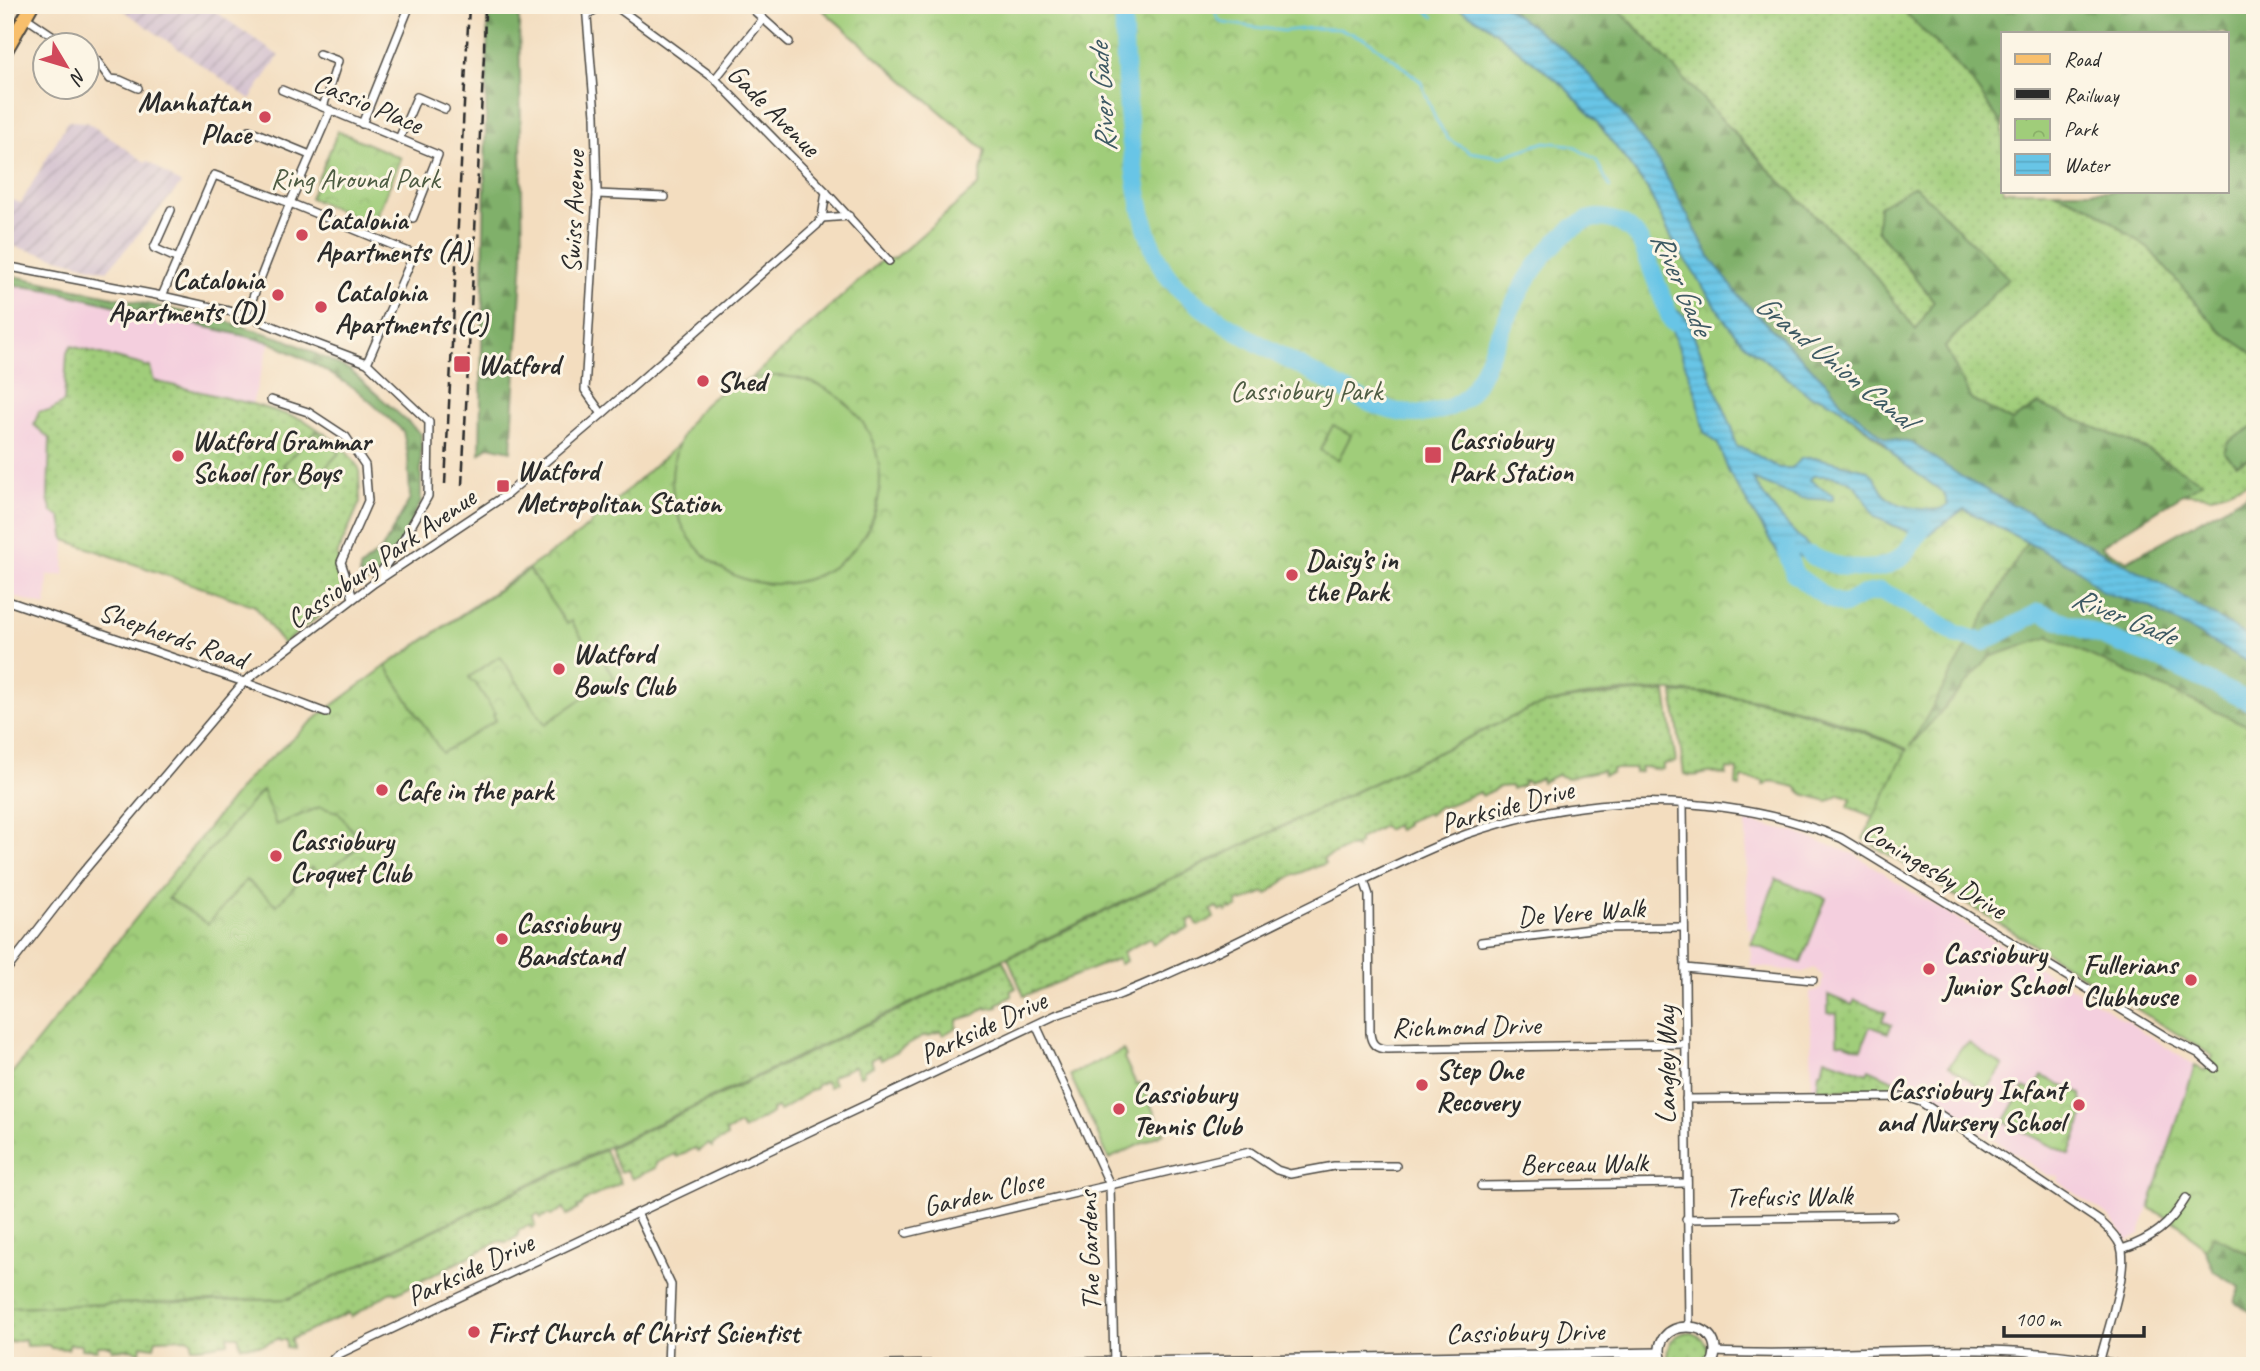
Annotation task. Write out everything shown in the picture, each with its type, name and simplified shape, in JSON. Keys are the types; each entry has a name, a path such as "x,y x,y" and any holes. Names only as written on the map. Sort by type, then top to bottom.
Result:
{"main road":[{"path":"5,52 29,11"}],"street":[{"path":"362,124 410,5"},
{"path":"587,10 603,5"},
{"name":"Gade Avenue","path":"614,5 715,79 849,216 889,261"},
{"path":"748,5 789,43"},
{"name":"Swiss Avenue","path":"587,10 596,115 597,194 585,390 602,414"},
{"path":"29,11 52,32"},
{"path":"715,79 763,19"},
{"path":"246,315 327,109 338,61 319,54"},
{"path":"102,68 110,79 138,88"},
{"name":"Cassio Place","path":"282,90 438,155 413,218"},
{"path":"399,139 417,97 445,109"},
{"path":"249,130 310,155"},
{"path":"162,296 214,175 414,254 367,363"},
{"path":"826,192 822,218 849,216"},
{"path":"597,194 665,197"},
{"path":"171,210 154,248 178,259"},
{"name":"Cassiobury Park Avenue","path":"5,972 78,878 244,682 374,583 506,495 602,414 822,218"},
{"path":"5,266 246,315 367,363 429,422 428,496 404,539 374,583"},
{"path":"271,400 308,412 346,437 365,465 368,501 341,562 353,598"},
{"name":"Shepherds Road","path":"5,600 326,713"},
{"name":"Parkside Drive","path":"326,1366 337,1355 1036,1025 1074,1008 1119,996 1465,835 1526,818 1603,804 1683,804"},
{"name":"Langley Way","path":"1683,804 1689,1326"},
{"name":"Coningesby Drive","path":"1683,804 1738,809 1802,824 1841,838 2168,1038 2198,1053 2215,1068"},
{"name":"Richmond Drive","path":"1364,880 1369,895 1370,1033 1372,1043 1377,1047 1685,1044"},
{"name":"De Vere Walk","path":"1481,942 1600,928 1684,927"},
{"path":"1685,968 1813,980"},
{"name":"The Gardens","path":"1036,1025 1110,1185 1114,1364"},
{"path":"1686,1099 1911,1097 1921,1102 2101,1222 2113,1234 2122,1249 2120,1283 2100,1360"},
{"name":"Garden Close","path":"907,1233 1250,1152 1277,1170 1290,1174 1334,1166 1395,1166"},
{"name":"Berceau Walk","path":"1481,1186 1686,1183"},
{"path":"2122,1249 2138,1243 2170,1223 2186,1198"},
{"path":"637,1213 671,1285 668,1366"},
{"name":"Trefusis Walk","path":"1686,1219 1893,1216"},
{"path":"1664,1366 1660,1353 1665,1336 1680,1326 1689,1326 1697,1327 1710,1337 1715,1352 1711,1366"},
{"path":"1715,1352 2007,1350 2100,1360 2127,1366"},
{"name":"Cassiobury Drive","path":"887,1366 1660,1353"}],"shaded area":[{"path":"116,5 206,5 279,56 250,99"},
{"path":"68,121 87,122 181,184 107,271 5,244 5,198 21,203"},
{"name":"Watford Grammar School for Boys","path":"5,284 49,290 270,342 252,404 304,420 341,445 359,468 360,502 337,555 349,588 283,644 255,606 65,540 64,575 48,575 46,606 5,594"},
{"name":"Cassiobury Junior School","path":"1746,821 1796,833 1856,855 1912,892 2114,1013 2195,1066 2140,1234 2128,1240 2110,1217 2059,1182 2059,1176 2047,1175 1925,1094 1906,1088 1812,1089 1810,992 1821,989 1823,976 1814,968 1803,972 1751,966 1751,928 1747,928"}],"green space":[{"path":"488,5 517,5 519,18 523,256 511,451 489,446 480,454"},
{"path":"817,5 1615,5 1774,175 1868,267 1916,330 1934,301 1877,230 1879,206 1915,186 2008,278 1945,347 1971,399 2012,421 2038,404 2142,447 2202,482 2101,546 2127,561 2255,490 2255,729 2049,637 1990,657 1907,750 1798,710 1743,699 1683,692 979,185 985,150"},
{"name":"Cassiobury Park","path":"817,5 1453,5 1487,25 1564,86 1597,122 1647,188 1673,241 1810,396 1836,405 1964,509 2027,542 1910,746 1990,657 2049,637 2255,729 2255,1257 2213,1235 2205,1249 2178,1223 2149,1208 2195,1066 2205,1071 2213,1056 1863,839 1907,749 1842,722 1767,702 1727,695 1645,691 1566,699 1529,709 288,1299 5,1307 5,1082 249,777 321,714 386,666 580,533 881,261 895,258 979,185 985,150"},
{"path":"1615,5 2255,5 2255,480 2213,496 1993,477 1774,175"},
{"path":"1898,5 2255,5 2255,355 2219,330 2150,250 2091,207 2054,192 2228,192 2228,32 2001,32 2001,123 1970,79"},
{"name":"Ring Around Park","path":"338,131 401,158 373,225 310,198"},
{"path":"5,274 222,320 287,340 350,370 421,434 421,502 403,538 376,579 367,582 360,576 360,568 382,549 410,499 408,456 403,431 357,390 270,342 49,290 5,284"},
{"name":"Watford Grammar School for Boys","path":"71,346 150,367 154,381 252,404 304,420 341,445 359,468 360,502 337,555 349,593 283,644 255,606 65,540 61,517 52,512 48,498 50,439 34,425 39,411 50,411 64,402 67,353"},
{"path":"776,376 816,384 834,393 850,406 863,422 872,440 880,480 872,520 863,538 850,554 834,567 816,576 776,584 736,576 718,567 702,554 689,538 680,520 672,480 680,440 689,422 702,406 718,393 736,384"},
{"path":"1333,425 1351,435 1338,460 1320,450"},
{"path":"2255,425 2255,456 2236,464 2224,452 2227,443"},
{"path":"316,431 339,453 307,488 283,465"},
{"path":"529,570 567,624 571,621 597,661 602,659 614,677 545,724 500,656 469,677 495,713 493,715 496,720 442,753 386,666"},
{"path":"1636,692 1666,693 1676,762 1663,764 1663,769 1640,767 1641,772 1635,773 1635,769 1612,769 1612,773 1603,775 1602,770 1567,778 1557,775 1542,782 1541,778 1523,782 1523,785 1512,789 1511,786 1499,787 1482,796 1480,792 1443,807 1439,806 1429,815 1428,813 1405,822 1406,825 1398,830 1395,825 1387,830 1383,826 1359,839 1356,849 1352,846 1323,859 1325,864 1288,878 1267,894 1264,892 1242,902 1241,900 1237,903 1238,907 1232,910 1220,911 1217,907 1211,910 1214,918 1198,926 1194,918 1189,920 1189,928 1175,934 1174,932 1153,944 1150,938 1123,952 1126,961 1120,964 1117,959 1024,996 1008,958 1529,709 1568,700"},
{"path":"1673,693 1734,696 1793,708 1851,727 1907,750 1874,817 1848,807 1851,798 1840,794 1828,801 1803,794 1796,787 1770,781 1763,785 1764,781 1742,778 1740,787 1736,786 1737,770 1727,769 1726,775 1687,775 1684,774"},
{"name":"Cassiobury Croquet Club","path":"262,790 276,825 320,807 338,812 362,844 322,875 312,867 277,905 246,880 208,924 168,898"},
{"path":"1776,879 1826,898 1801,963 1751,944"},
{"path":"1003,960 1016,988 1010,991 1012,996 997,1004 998,1007 986,1007 974,1015 957,1020 957,1027 943,1035 940,1031 927,1037 926,1035 881,1060 879,1056 871,1059 873,1066 863,1071 864,1074 860,1076 854,1066 831,1077 834,1084 829,1087 825,1081 817,1085 784,1109 772,1110 772,1113 743,1130 740,1125 726,1132 727,1137 712,1147 708,1144 698,1151 695,1148 677,1157 675,1154 632,1179 627,1170 620,1172 609,1148"},
{"path":"1828,995 1852,1005 1855,1000 1886,1012 1882,1021 1892,1025 1888,1033 1870,1026 1861,1049 1837,1043 1837,1014 1828,1013"},
{"path":"1969,1043 2003,1066 1986,1091 1949,1066 1961,1048"},
{"name":"Cassiobury Tennis Club","path":"1123,1050 1136,1084 1140,1083 1164,1133 1109,1159 1070,1075"},
{"path":"1825,1058 1867,1073 1869,1069 1900,1083 1901,1088 1817,1090 1819,1072 1822,1072"},
{"path":"2042,1076 2081,1094 2083,1116 2070,1155 2004,1122 2024,1087 2034,1092"},
{"path":"605,1150 621,1183 586,1200 581,1206 577,1206 578,1209 567,1215 564,1208 551,1216 549,1214 541,1218 538,1214 533,1217 535,1226 531,1228 530,1225 519,1230 517,1237 507,1242 499,1241 398,1293 392,1291 351,1317 349,1313 291,1339 292,1348 286,1347 286,1340 279,1338 263,1345 241,1346 238,1336 228,1336 228,1343 197,1347 192,1347 192,1340 187,1338 156,1339 154,1347 141,1345 140,1352 130,1349 112,1350 111,1346 98,1346 97,1350 81,1349 81,1345 70,1344 68,1349 51,1348 49,1345 26,1346 25,1339 5,1343 5,1307 288,1299"},
{"path":"2213,1235 2255,1257 2255,1314 2235,1303 2240,1287 2214,1272 2205,1249"},
{"path":"1686,1332 1698,1336 1706,1343 1708,1360 1705,1366 1671,1366 1669,1345 1675,1337"}],"water":[{"path":"1453,5 1503,5 1568,53 1605,92 1658,161 1712,260 1743,301 1829,385 1841,402 1885,438 1912,443 1965,479 2157,581 2255,641 2255,666 2148,606 2102,592 2078,569 1964,509 1920,541 1912,543 1910,533 1875,517 1857,487 1849,481 1832,476 1813,476 1810,480 1833,495 1833,500 1800,498 1753,479 1788,525 1830,565 1794,555 1794,574 1781,558 1729,473 1718,444 1704,432 1695,390 1669,323 1664,301 1686,317 1733,430 1737,447 1744,448 1779,468 1792,468 1802,458 1818,458 1867,470 1888,498 1909,507 1927,510 1943,508 1948,505 1944,493 1897,459 1883,441 1836,405 1810,396 1744,343 1728,325 1673,241 1647,188 1597,122 1564,86 1487,25"}],"waterway":[{"name":"River Gade","path":"1123,5 1125,69 1137,188 1145,224 1156,255 1170,279 1183,292 1217,318 1256,342 1354,396 1386,409 1418,414 1447,408 1467,396 1475,386 1514,303 1541,259 1568,231 1597,218 1620,223 1638,238 1672,322"},
{"path":"1213,5 1218,19 1224,23 1284,31 1340,29 1366,39 1421,82 1435,118 1448,139 1470,152 1501,157 1545,142 1571,145 1596,160 1610,187"},
{"path":"1417,5 1434,17"},
{"path":"1810,555 1844,567 1881,567 1902,556 1925,524"},
{"name":"River Gade","path":"1787,552 1794,574 1829,599 1844,605 1864,594 1881,591 1908,604 1958,635 1984,642 2039,612 2160,659 2255,704"}],"railway":[{"path":"445,484 469,5"},
{"path":"462,485 485,5"}],"place":[{"name":"Manhattan Place","path":"265,117"},
{"name":"Catalonia Apartments (A)","path":"302,235"},
{"name":"Catalonia Apartments (D)","path":"278,295"},
{"name":"Catalonia Apartments (C)","path":"321,307"},
{"name":"Watford","path":"462,364"},
{"name":"Shed","path":"703,381"},
{"name":"Cassiobury Park Station","path":"1433,455"},
{"name":"Watford Grammar School for Boys","path":"178,456"},
{"name":"Watford Metropolitan Station","path":"503,486"},
{"name":"Daisy’s in the Park","path":"1292,575"},
{"name":"Watford Bowls Club","path":"559,669"},
{"name":"Cafe in the park","path":"382,790"},
{"name":"Cassiobury Croquet Club","path":"276,856"},
{"name":"Cassiobury Bandstand","path":"502,939"},
{"name":"Cassiobury Junior School","path":"1929,969"},
{"name":"Fullerians Clubhouse","path":"2191,980"},
{"name":"Step One Recovery","path":"1422,1085"},
{"name":"Cassiobury Infant and Nursery School","path":"2079,1105"},
{"name":"Cassiobury Tennis Club","path":"1119,1109"},
{"name":"First Church of Christ Scientist","path":"474,1332"}],"water label":[{"name":"Grand Union Canal","path":"1835,361"}]}
